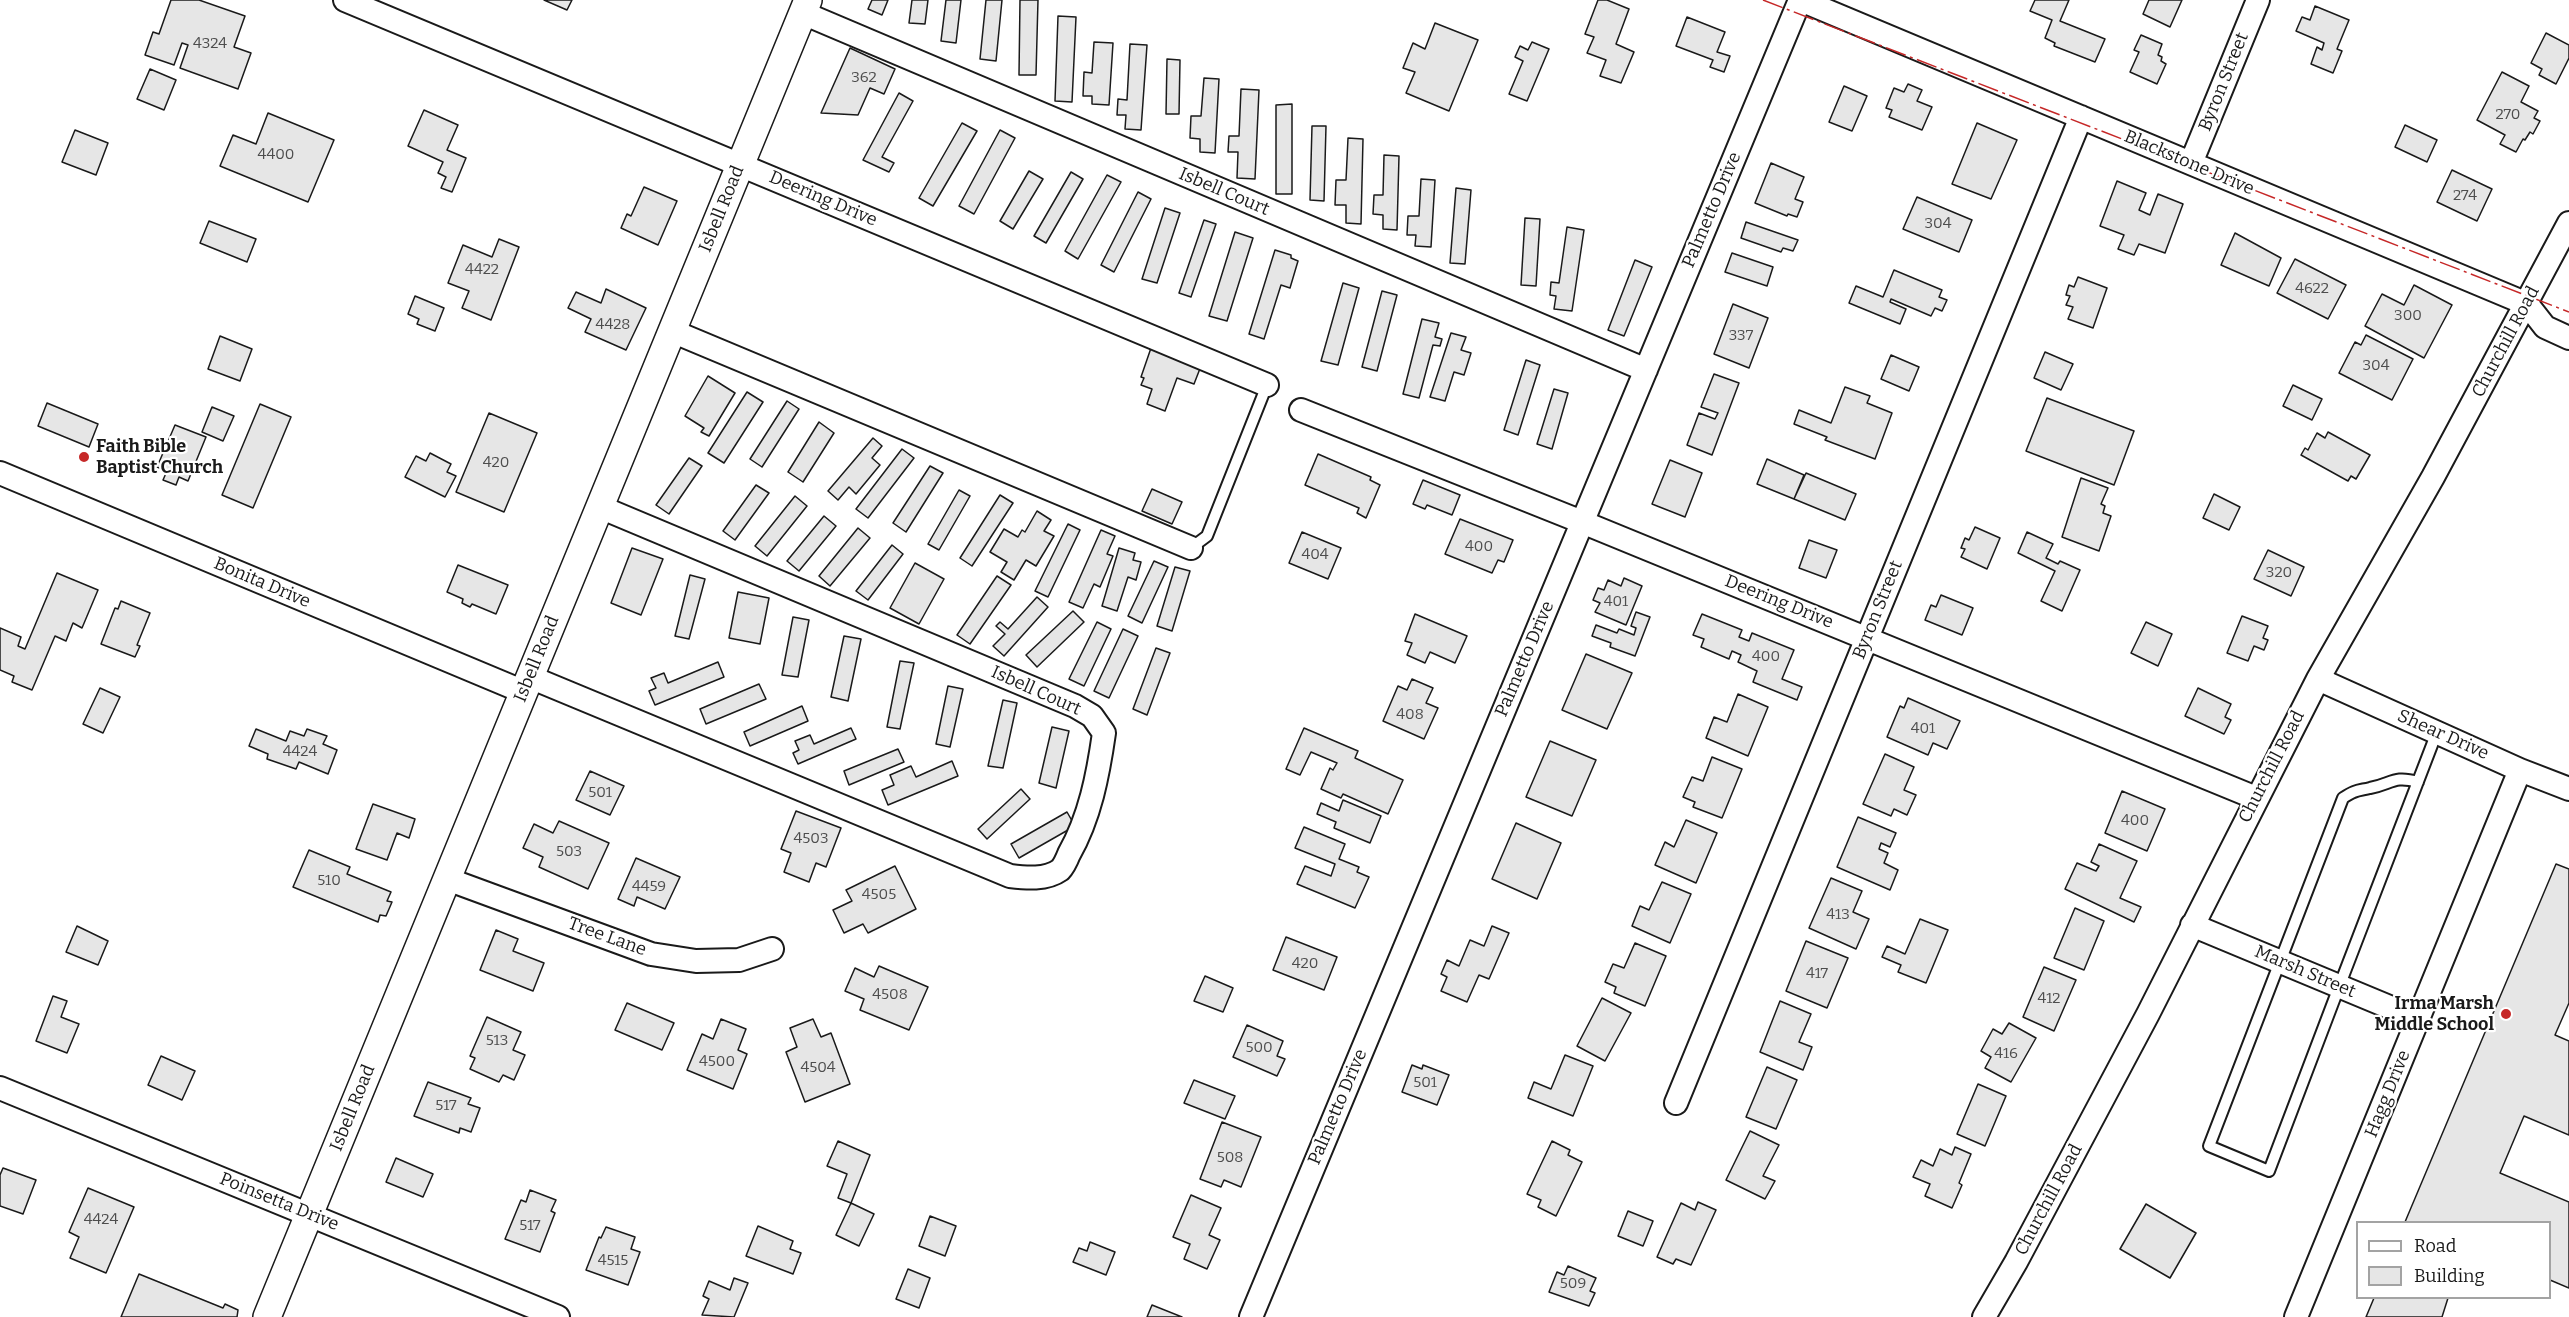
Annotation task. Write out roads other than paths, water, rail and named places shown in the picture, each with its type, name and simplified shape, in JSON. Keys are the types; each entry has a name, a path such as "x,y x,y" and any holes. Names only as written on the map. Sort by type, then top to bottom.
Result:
{"street":[{"name":"Deering Drive","path":"345,0 1268,385"},
{"name":"Blackstone Drive","path":"1800,0 2527,304 2545,327 2569,338"},
{"name":"Palmetto Drive","path":"1251,1317 1800,0"},
{"name":"Byron Street","path":"2191,164 2258,0"},
{"name":"Isbell Road","path":"267,1317 805,7"},
{"name":"Isbell Court","path":"805,7 1646,370"},
{"name":"Byron Street","path":"1676,1103 2081,117"},
{"name":"Churchill Road","path":"1994,1314 2022,1252 2318,679 2433,477 2569,223"},
{"path":"672,331 1191,548"},
{"name":"Deering Drive","path":"1301,410 1582,522 2256,798"},
{"name":"Bonita Drive","path":"0,473 527,684"},
{"name":"Isbell Court","path":"527,684 1010,876 1028,878 1049,875 1061,869 1081,833 1098,772 1104,733 1092,716 1075,706 600,507"},
{"name":"Shear Drive","path":"2318,679 2520,770 2569,789"},
{"name":"Hagg Drive","path":"2296,1317 2520,770"},
{"name":"Tree Lane","path":"447,879 651,954 696,961 739,960 772,950"},
{"name":"Marsh Street","path":"2192,925 2418,1019"},
{"name":"Poinsetta Drive","path":"0,1088 558,1317"}],"lane":[{"path":"1191,548 1207,537 1268,385"},
{"path":"2418,782 2404,778 2390,780 2371,788 2356,789 2343,798 2209,1146 2269,1171 2339,986 2418,782 2437,732"}],"place":[{"name":"Faith Bible Baptist Church","path":"84,457"},
{"name":"Irma Marsh Middle School","path":"2506,1014"}]}
